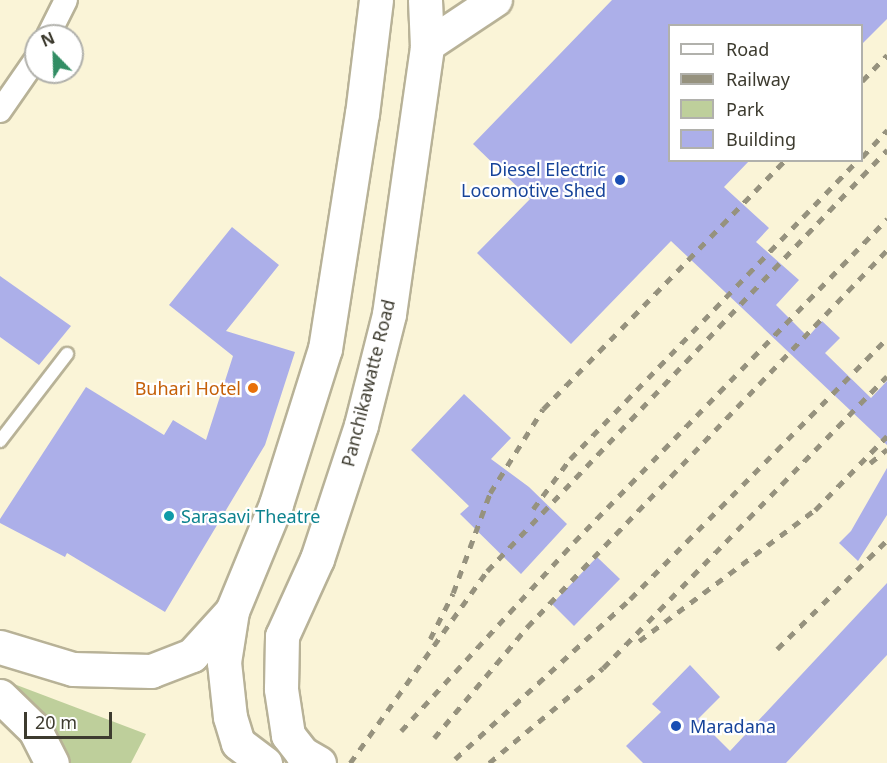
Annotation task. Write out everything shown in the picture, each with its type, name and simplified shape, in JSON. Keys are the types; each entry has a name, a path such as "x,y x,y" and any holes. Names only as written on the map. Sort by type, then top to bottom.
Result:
{"main road":[{"path":"265,763 238,743 230,717 224,662 232,611 276,504 325,349 363,114 376,0"},
{"path":"427,46 496,0"},
{"name":"Panchikawatte Road","path":"310,758 288,735 282,701 282,636 321,548 361,425 383,336 427,46 429,1"},
{"path":"0,647 73,669 151,671 192,655 232,611"},
{"path":"0,696 35,730 52,763"}],"street":[{"path":"54,24 66,0"},
{"path":"0,111 24,76"}],"lane":[{"path":"0,441 67,354"}],"green space":[{"path":"6,681 146,734 131,763 68,763 55,735"}],"building":[{"name":"Diesel Electric Locomotive Shed","path":"612,0 887,0 887,19 863,43 863,24 668,24 668,162 748,162 724,187 769,228 756,242 799,280 776,305 808,337 822,321 840,338 825,353 871,398 887,381 887,445 671,241 571,344 477,253 530,199 473,144"},
{"path":"232,227 279,265 226,331 295,352 265,445 165,612 67,553 65,557 0,523 0,519 86,387 164,435 173,420 206,440 233,356 169,305"},
{"path":"0,276 71,326 39,365 0,337"},
{"path":"464,394 511,438 491,459 529,487 567,524 521,574 460,514 469,506 411,450"},
{"path":"887,468 887,515 858,561 839,543 851,531"},
{"path":"597,557 620,579 574,626 552,604"},
{"path":"887,583 887,655 786,763 643,763 626,746 661,712 652,704 690,665 720,697 698,719 730,751"}],"railway":[{"path":"863,80 887,55"},
{"path":"863,156 887,130"},
{"path":"350,763 487,571 887,150"},
{"path":"430,639 453,593 490,493 543,409 783,162"},
{"path":"533,509 570,459 856,162"},
{"path":"401,731 574,542 887,219"},
{"path":"434,738 527,627 887,250"},
{"path":"455,759 630,599 887,338"},
{"path":"489,763 603,668 887,376"},
{"path":"639,641 815,510 887,436"},
{"path":"870,463 887,449"},
{"path":"777,649 887,540"}],"place":[{"name":"Diesel Electric Locomotive Shed","path":"620,180"},
{"name":"Buhari Hotel","path":"253,388"},
{"name":"Sarasavi Theatre","path":"169,516"},
{"name":"Maradana","path":"676,726"}]}
